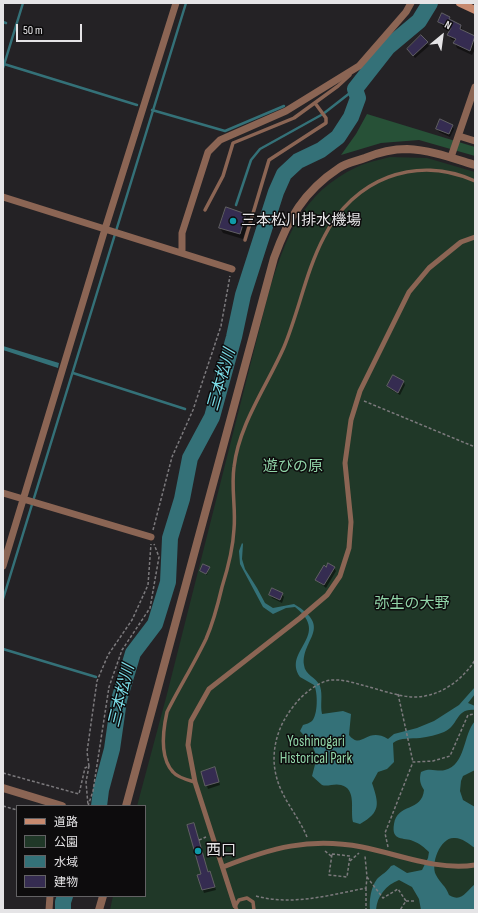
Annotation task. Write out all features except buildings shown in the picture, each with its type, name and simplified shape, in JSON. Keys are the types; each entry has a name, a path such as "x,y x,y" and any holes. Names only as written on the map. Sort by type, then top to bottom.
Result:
{"main road":[{"path":"460,3 475,10"}],"street":[{"path":"3,566 30,502 108,230 176,3"},
{"path":"182,252 182,233 208,152 220,140 286,111 359,66 406,12 411,3"},
{"path":"451,158 475,87"},
{"path":"459,136 475,141"},
{"path":"126,805 272,266 284,231 297,207 311,191 340,167 377,154 405,149 435,152 475,165"},
{"path":"3,197 119,234 182,252 232,269"},
{"path":"236,908 196,782 188,745 191,721 209,689 327,595 340,576 349,548 351,522 345,463 350,420 358,398 371,367 409,292 429,268 461,242 475,237"},
{"path":"3,493 151,537"},
{"path":"3,788 59,805"},
{"path":"223,867 255,854 309,842 339,843 365,847 421,862 466,867 475,866"},
{"path":"49,910 50,897"},
{"path":"99,910 102,897"}],"lane":[{"path":"205,210 223,176 233,143 294,118 338,86 359,66"},
{"path":"245,240 270,160 326,123 326,118 315,103"},
{"path":"196,782 178,776 169,768 164,748 164,726 167,712 210,630 222,587 234,529 234,467 241,442 254,405 284,345 324,236 337,216 354,198 386,177 406,171 432,170 452,172 475,181"},
{"path":"236,908 239,900 247,898 253,902 254,910"}],"path":[{"path":"88,805 86,782 89,766 87,752 97,681 108,655 132,620 148,585 151,537 172,457 193,410 221,326 232,269"},
{"path":"358,398 475,447"},
{"path":"88,805 93,791 109,687 122,650 150,608 159,557 151,537"},
{"path":"309,842 303,827 288,805 276,774 274,749 280,726 294,703 312,688 327,681 346,680 412,697 425,696 446,688 462,678 475,660"},
{"path":"392,854 387,843 385,833 413,762 398,694"},
{"path":"413,762 433,761 450,756 468,715 475,714"},
{"path":"3,773 79,794 85,768 89,766"},
{"path":"3,806 16,810"},
{"path":"349,862 350,856 332,854 329,875 347,877 349,862 365,847"},
{"path":"365,847 368,877 366,888 366,910"},
{"path":"368,877 381,897 383,898 398,889 406,901"},
{"path":"252,896 275,900 329,897 366,888"},
{"path":"406,901 415,901"},
{"path":"400,910 406,901"}],"green space":[{"path":"367,114 475,147 475,156 419,140 381,143 341,155 356,134"},
{"name":"Yoshinogari Historical Park","path":"390,157 427,158 475,172 475,910 110,910 113,897 146,897 146,805 137,805 274,274 289,237 309,204 322,190 338,178 369,162"}],"water":[{"path":"3,346 59,363 58,368 3,350"},
{"path":"242,543 242,559 245,569 265,603 273,608 294,604 306,612 312,620 314,627 313,634 304,656 306,671 320,686 322,714 343,711 351,714 349,735 357,741 374,735 388,739 394,734 417,728 434,721 459,705 475,687 475,694 468,703 475,706 475,710 469,710 460,714 449,729 432,736 403,739 393,743 394,762 387,769 378,772 372,783 377,802 375,811 367,820 360,824 353,822 351,795 346,787 341,785 322,785 312,776 317,757 311,743 300,731 303,725 311,722 314,718 317,703 314,685 300,677 296,667 300,651 308,635 309,626 305,617 295,607 286,608 273,614 263,607 240,564 239,551"},
{"path":"475,721 475,770 463,776 460,791 463,800 475,807 475,848 460,839 450,839 445,841 441,846 434,864 436,875 449,895 453,897 461,897 475,884 475,910 421,910 419,899 412,887 399,880 386,888 378,900 376,910 370,910 373,886 377,879 391,866 394,865 407,873 422,870 428,858 429,852 415,842 399,838 394,834 396,817 404,810 419,802 422,797 424,790 420,781 421,772 427,770 445,770 452,767 457,762 461,756 468,733"}],"waterway":[{"path":"3,68 23,3"},
{"path":"3,599 186,3"},
{"name":"三本松川","path":"99,805 101,790 112,749 119,700 133,653 155,624 168,582 170,538 182,499 190,458 212,417 234,337 243,295 276,192 284,174 298,161 321,150 338,137 351,117 358,98 355,89 388,47 419,21 430,3"},
{"path":"4,64 137,105"},
{"path":"236,205 251,160 260,149 323,114 355,89"},
{"path":"152,110 225,131 284,106"},
{"path":"73,373 185,409"},
{"path":"3,649 96,677"},
{"name":"三本松川","path":"63,910 65,897"}],"place":[{"name":"三本松川排水機場","path":"233,221"},
{"name":"西口","path":"198,851"}],"park label":[{"name":"遊びの原","path":"293,467"},
{"name":"弥生の大野","path":"412,604"}]}
